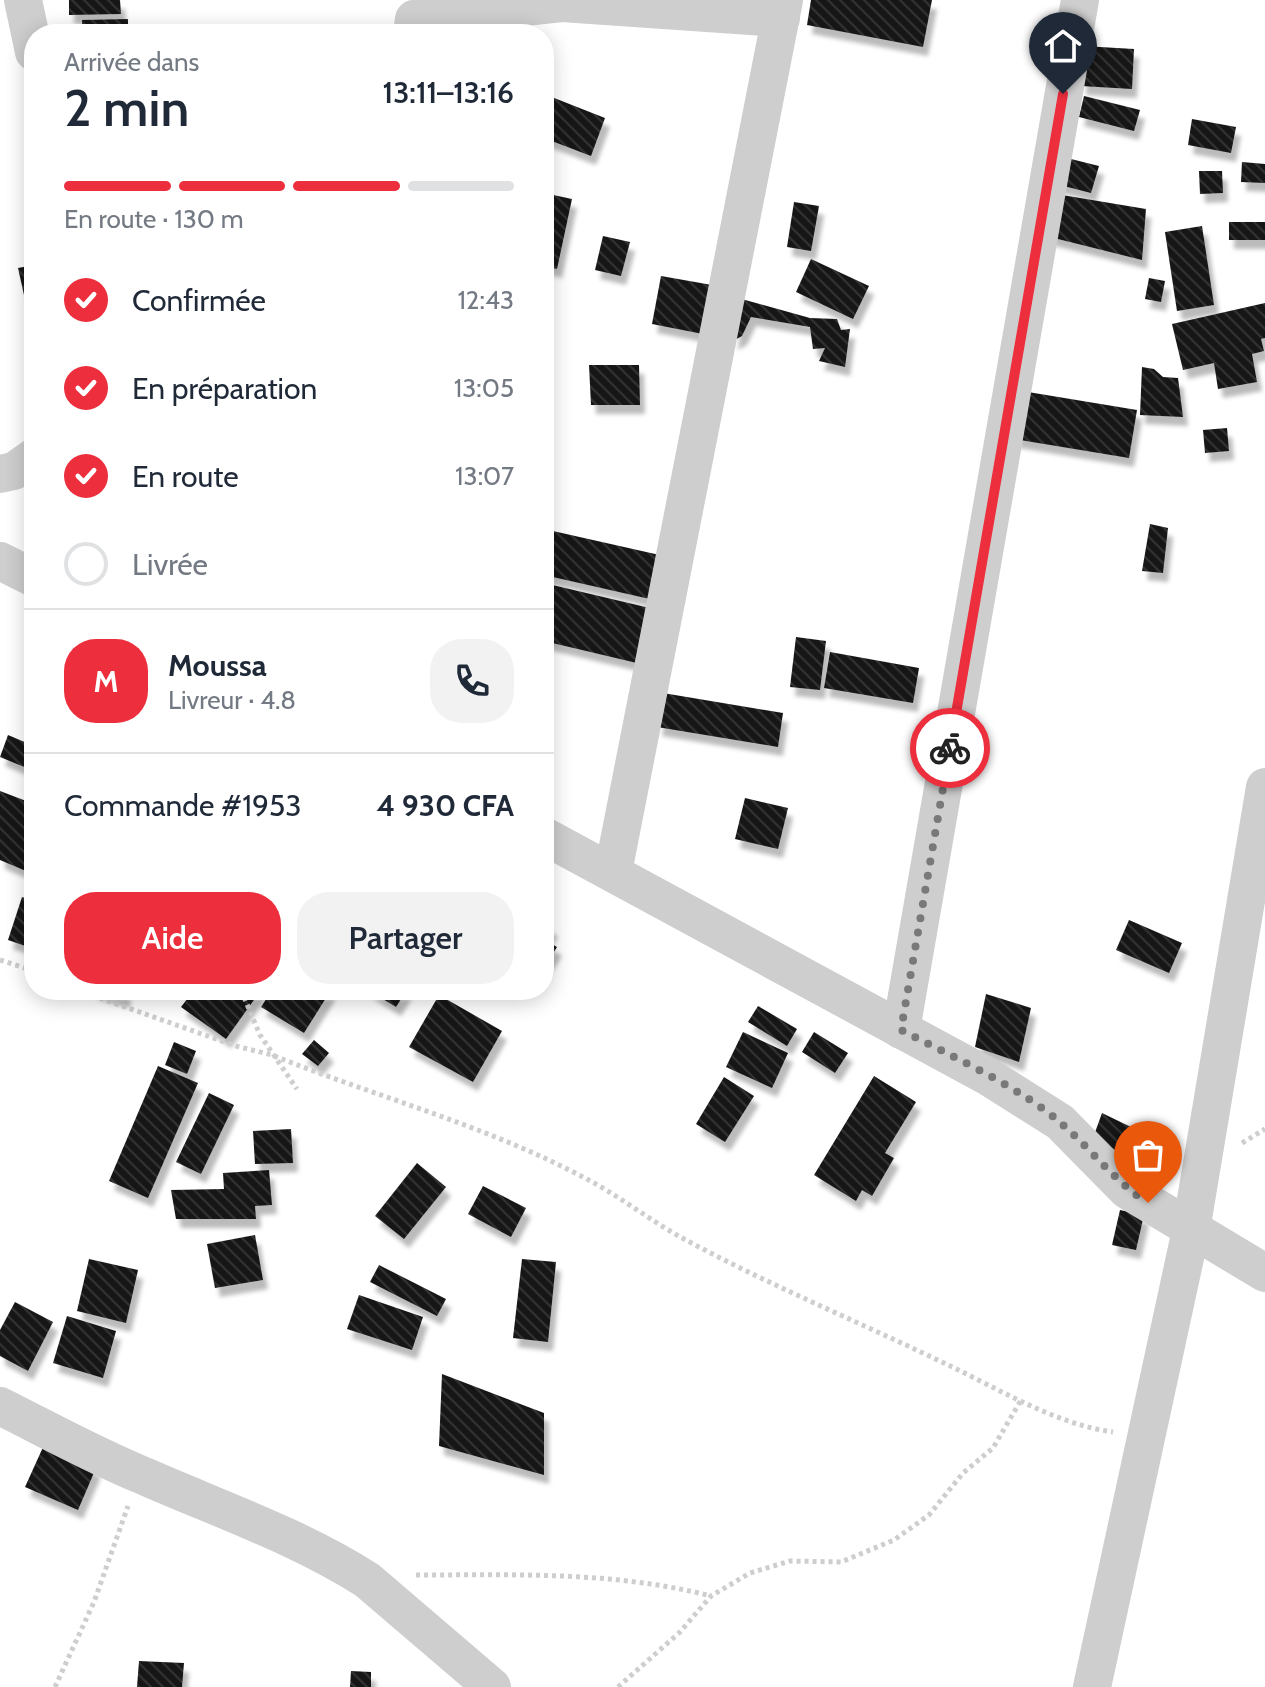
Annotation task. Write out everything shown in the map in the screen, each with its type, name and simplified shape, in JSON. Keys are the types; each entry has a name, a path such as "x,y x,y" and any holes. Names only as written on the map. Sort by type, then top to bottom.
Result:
{"street":[{"path":"23,0 28,24"},
{"path":"901,1030 1080,0"},
{"path":"413,24 414,19 562,3 782,9 613,872"},
{"path":"0,474 14,471 24,464"},
{"path":"0,561 24,573"},
{"path":"1092,1687 1191,1230 1265,787"},
{"path":"554,841 987,1076 1060,1122 1127,1190 1265,1273"},
{"path":"0,1406 141,1475 258,1524 367,1580 492,1687"}],"path":[{"path":"0,960 24,968"},
{"path":"105,1000 236,1046 272,1055 540,1156 585,1178 687,1241 1021,1400 1089,1429 1145,1437"},
{"path":"246,1000 272,1055 297,1089"},
{"path":"618,1687 679,1633 711,1596 750,1573 790,1561 841,1562 894,1540 929,1515 963,1473 993,1448 1021,1400"},
{"path":"55,1687 94,1602 141,1475"},
{"path":"367,1580 415,1575 585,1575 659,1583 711,1596"}],"building":[{"path":"69,0 120,0 121,14 69,15"},
{"path":"811,0 932,0 923,47 807,25"},
{"path":"128,19 128,24 82,24 82,20"},
{"path":"1083,46 1134,49 1132,89 1081,86"},
{"path":"1084,96 1140,110 1134,131 1079,117"},
{"path":"554,98 605,118 591,156 554,142"},
{"path":"1192,119 1236,127 1231,153 1188,145"},
{"path":"1063,157 1099,166 1091,193 1056,184"},
{"path":"1242,162 1265,164 1265,183 1241,182"},
{"path":"1199,171 1222,171 1223,193 1200,194"},
{"path":"1056,194 1146,209 1142,260 1046,236"},
{"path":"554,195 572,199 557,269 554,268"},
{"path":"794,202 819,206 811,251 787,247"},
{"path":"1229,222 1265,222 1265,240 1229,240"},
{"path":"1202,226 1214,305 1177,311 1165,232"},
{"path":"603,236 630,242 621,276 595,270"},
{"path":"811,259 869,286 853,319 796,292"},
{"path":"24,267 24,295 18,268"},
{"path":"661,276 712,285 703,334 652,324"},
{"path":"1149,278 1165,281 1161,302 1145,299"},
{"path":"738,298 810,318 837,319 841,330 850,329 845,367 819,361 825,348 813,349 810,327 751,317 742,336 733,341"},
{"path":"1265,303 1265,338 1261,339 1264,351 1252,354 1257,382 1218,389 1214,363 1183,370 1172,324"},
{"path":"589,365 639,365 640,405 591,405"},
{"path":"1142,367 1154,369 1163,377 1178,378 1183,417 1140,415"},
{"path":"1022,391 1137,410 1129,458 1014,439"},
{"path":"1227,428 1229,451 1205,453 1203,430"},
{"path":"1150,524 1168,528 1163,573 1142,571"},
{"path":"554,531 673,558 663,602 554,577"},
{"path":"554,585 654,609 641,664 554,643"},
{"path":"796,637 826,641 820,690 790,687"},
{"path":"830,652 919,668 913,703 824,688"},
{"path":"663,693 783,713 778,747 657,727"},
{"path":"8,735 24,742 24,767 0,757"},
{"path":"0,791 24,800 24,870 0,860"},
{"path":"745,798 788,808 778,849 735,839"},
{"path":"22,897 24,898 24,946 8,940"},
{"path":"1129,920 1182,943 1169,973 1116,950"},
{"path":"986,994 1031,1008 1019,1062 975,1047"},
{"path":"186,1000 254,1000 226,1039 181,1007"},
{"path":"266,1000 325,1000 304,1033 261,1007"},
{"path":"384,1000 401,1000 396,1007"},
{"path":"436,1000 448,1000 502,1031 473,1082 409,1047"},
{"path":"758,1006 797,1029 787,1046 748,1022"},
{"path":"743,1032 788,1053 772,1088 726,1067"},
{"path":"814,1032 848,1053 835,1073 802,1052"},
{"path":"314,1040 329,1053 318,1066 302,1054"},
{"path":"174,1042 196,1051 187,1074 165,1065"},
{"path":"158,1066 198,1083 148,1198 109,1181"},
{"path":"874,1076 916,1102 885,1153 894,1158 872,1196 862,1190 856,1201 814,1175"},
{"path":"724,1077 754,1096 725,1142 696,1124"},
{"path":"209,1093 234,1105 201,1174 176,1162"},
{"path":"1102,1113 1135,1129 1121,1153 1093,1138"},
{"path":"291,1129 293,1163 255,1164 253,1131"},
{"path":"417,1163 446,1187 404,1239 375,1216"},
{"path":"269,1170 272,1205 255,1206 256,1219 176,1219 171,1190 224,1189 223,1173"},
{"path":"483,1186 526,1208 511,1237 468,1214"},
{"path":"1120,1210 1144,1215 1136,1250 1112,1245"},
{"path":"255,1235 263,1280 215,1288 207,1244"},
{"path":"89,1259 138,1270 126,1323 77,1311"},
{"path":"522,1259 556,1262 548,1342 513,1338"},
{"path":"379,1265 446,1299 437,1316 370,1282"},
{"path":"359,1295 423,1317 412,1350 347,1329"},
{"path":"15,1302 53,1322 28,1371 0,1356 0,1330"},
{"path":"67,1316 116,1331 103,1378 53,1363"},
{"path":"442,1374 544,1413 544,1475 439,1446"},
{"path":"44,1445 96,1468 78,1510 25,1487"},
{"path":"139,1661 184,1663 182,1687 137,1687"},
{"path":"351,1671 371,1672 371,1687 350,1687"}],"way so far":[{"path":"950,748 901,1030 987,1076 1060,1122 1127,1190 1148,1203"}],"route":[{"path":"950,748 1063,94"}]}
